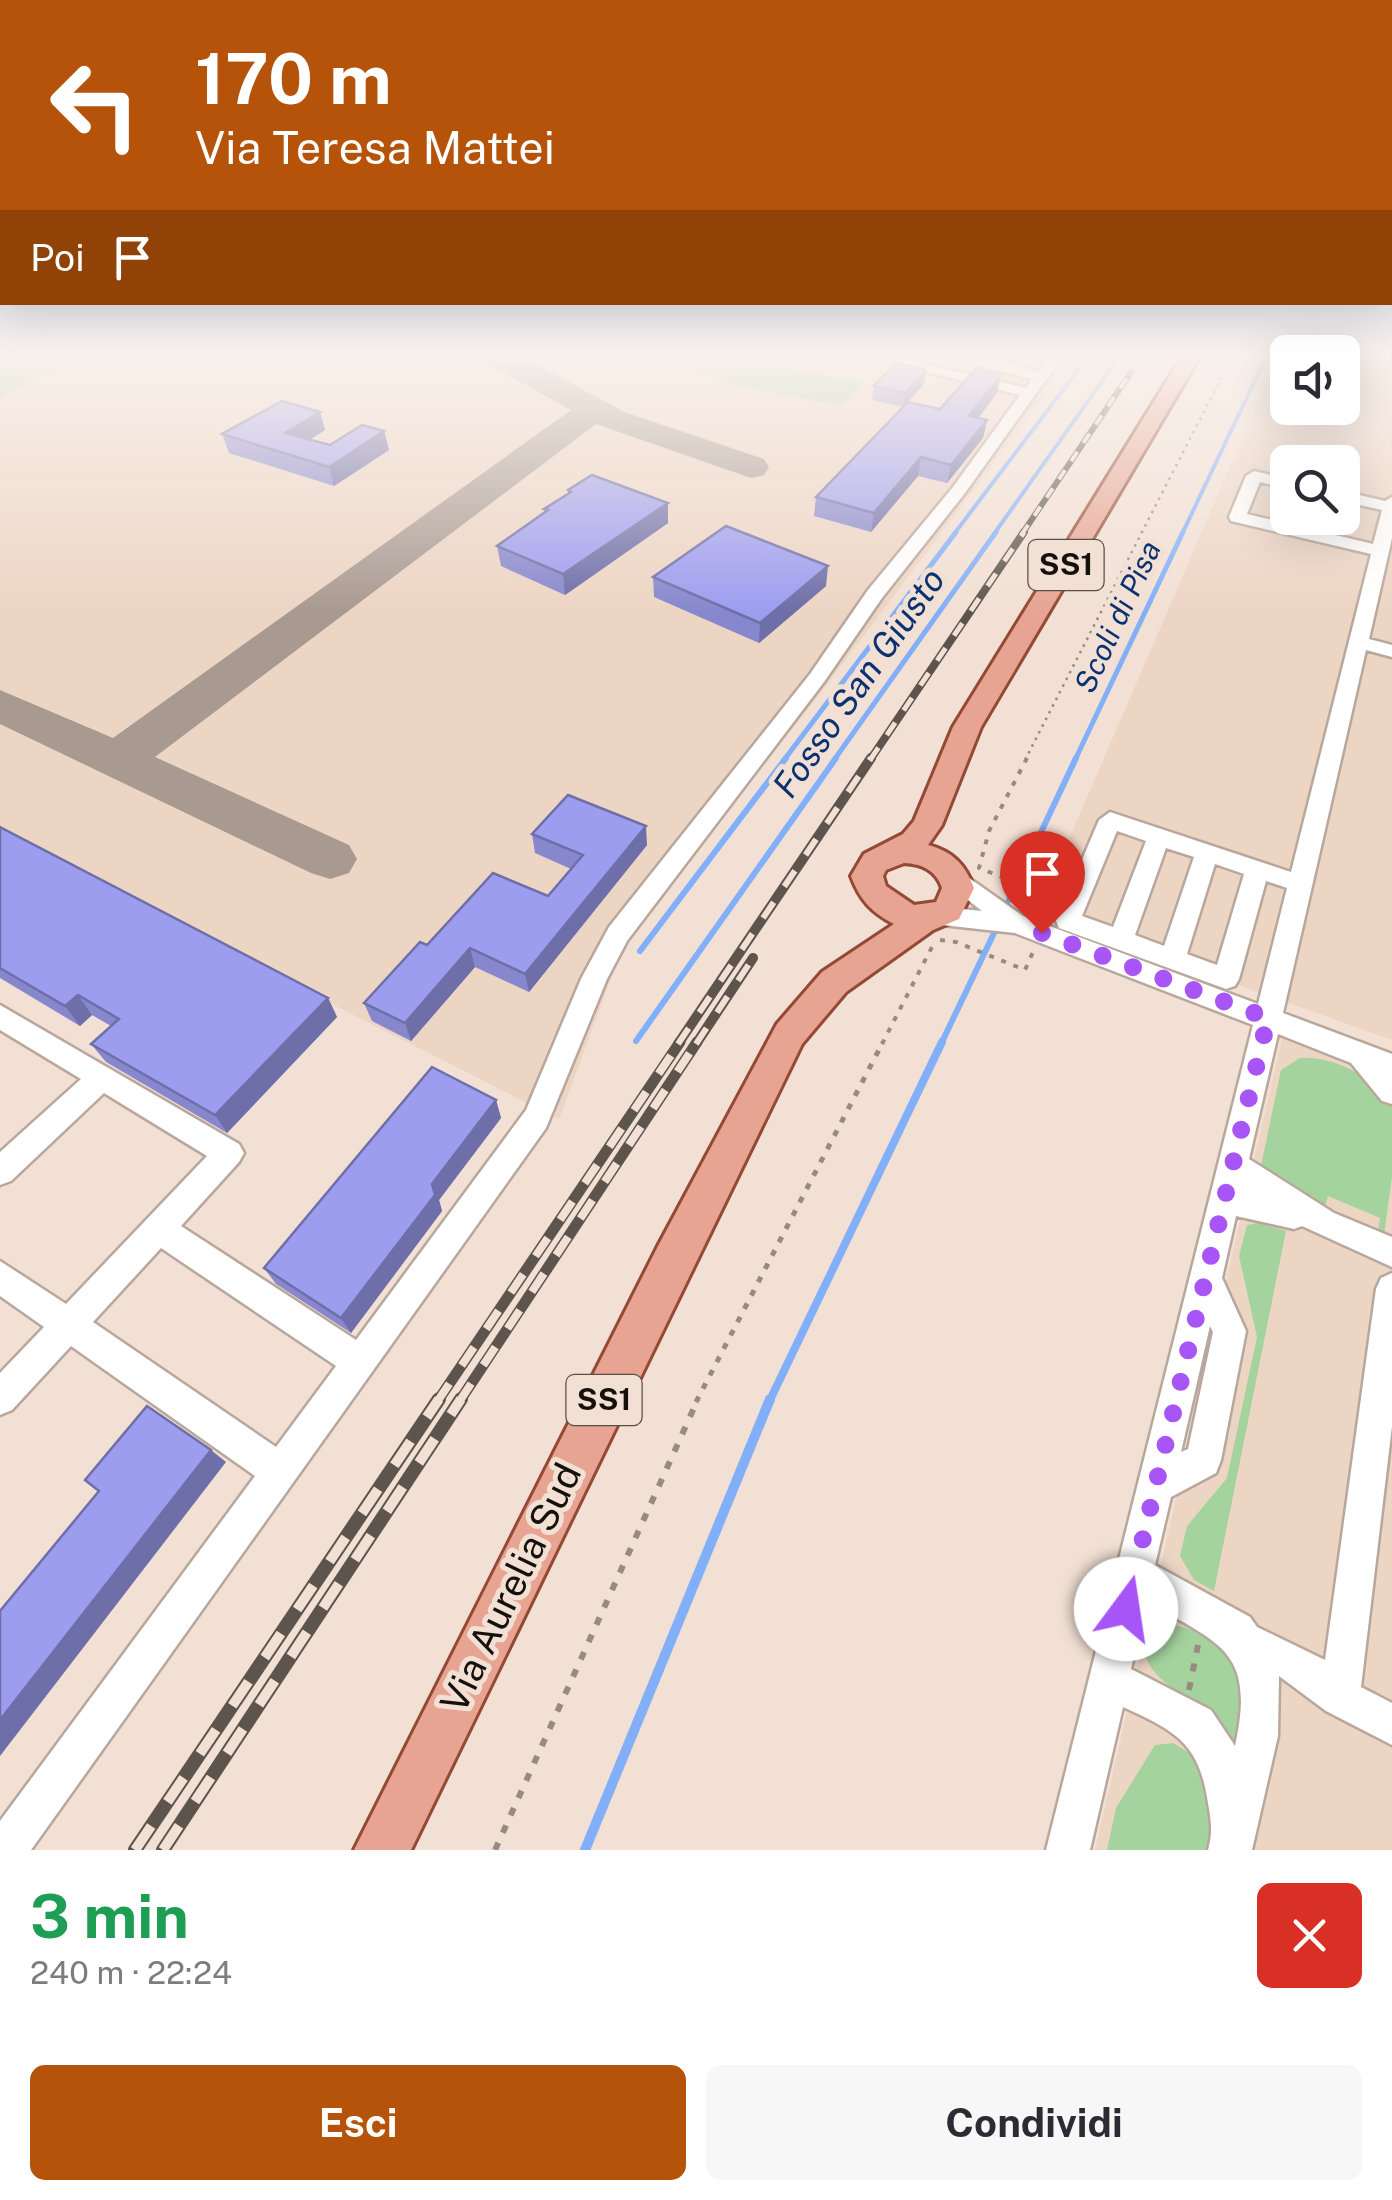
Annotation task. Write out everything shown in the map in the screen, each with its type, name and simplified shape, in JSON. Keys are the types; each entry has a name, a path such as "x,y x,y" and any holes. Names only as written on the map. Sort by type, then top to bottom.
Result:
{"main road":[{"name":"SS1","path":"851,968 866,935 871,868 921,835 948,780 967,727 1141,439"},
{"name":"SS1","path":"851,968 954,902 958,893 948,780"},
{"path":"890,854 921,853 939,860 954,875"},
{"path":"869,888 888,910 910,917 931,916"},
{"name":"Via Aurelia Sud","path":"382,1850 752,1101 799,1020 819,995 851,968"}],"street":[{"path":"5,1850 536,1119 551,1090 594,976 618,934 817,678 875,594 993,439"},
{"path":"1270,481 1254,476 1236,517 1270,525"},
{"path":"1360,503 1389,520"},
{"path":"1348,544 1389,520"},
{"path":"1068,1850 1157,1485 1203,1460 1230,1331 1206,1280 1360,643 1383,585 1389,520"},
{"path":"1331,535 1348,544"},
{"path":"1348,544 1349,535"},
{"path":"1360,643 1392,651"},
{"path":"1257,870 1226,980 1068,921 1110,820 1301,884"},
{"path":"1121,940 1159,836"},
{"path":"1172,960 1207,852"},
{"path":"954,875 1016,924"},
{"path":"931,916 1016,924 1392,1066"},
{"path":"0,1016 229,1153 0,1398"},
{"path":"1360,1054 1392,1092"},
{"path":"0,1170 102,1076"},
{"path":"1235,1166 1322,1223"},
{"path":"1226,1199 1322,1223 1392,1252"},
{"path":"158,1230 362,1363"},
{"path":"0,1277 282,1472"},
{"path":"1340,1697 1392,1289"},
{"path":"1135,1574 1236,1631 1249,1644 1299,1665 1340,1697 1392,1726"},
{"path":"1231,1841 1262,1717 1260,1682 1249,1644"},
{"path":"1108,1679 1183,1716 1212,1739 1227,1779 1231,1841"}],"path":[{"path":"1041,893 979,868 988,831 1190,439"},
{"path":"495,1850 688,1418 916,973 936,941 956,942 1025,970 1037,946"},
{"path":"1187,1700 1201,1631"}],"shaded area":[{"path":"0,439 1012,439 822,691 625,941 559,1119 0,836"},
{"path":"1242,439 1392,439 1392,1040 1037,913"},
{"path":"1282,1038 1392,1080 1392,1850 1095,1850"}],"green space":[{"path":"1300,1058 1352,1070 1375,1086 1392,1106 1392,1177 1384,1235 1378,1233 1380,1218 1328,1196 1324,1210 1261,1166 1281,1070"},
{"path":"1258,1223 1286,1231 1214,1591 1194,1580 1180,1556 1187,1526 1227,1478 1257,1337 1239,1256 1247,1225"},
{"path":"1160,1624 1206,1636 1233,1660 1243,1688 1242,1758 1214,1720 1153,1669 1146,1657 1145,1643 1152,1627"},
{"path":"1191,1741 1209,1779 1209,1850 1107,1850 1116,1808 1155,1745 1173,1743 1188,1752"}],"building":[{"path":"239,439 309,439 330,445 339,439 371,439 329,467"},
{"path":"872,439 972,439 951,465 921,457 874,513 816,497"},
{"path":"592,475 668,503 563,574 497,546 571,492 568,490"},
{"path":"726,526 828,566 760,623 653,577"},
{"path":"568,795 646,826 525,974 470,948 405,1023 364,1003 420,942 427,945 493,873 548,896 583,855 532,834"},
{"path":"0,827 328,998 215,1115 91,1044 119,1019 78,995 65,1006 0,968"},
{"path":"432,1067 496,1100 432,1184 435,1195 341,1318 264,1268"},
{"path":"147,1406 211,1450 0,1720 0,1611 99,1491 85,1480"}],"waterway":[{"path":"954,534 1026,439"},
{"name":"Fosso San Giusto","path":"994,534 1061,439"},
{"name":"Scoli di Pisa","path":"1182,534 1227,439"},
{"path":"784,760 956,532"},
{"name":"Fosso San Giusto","path":"834,760 996,532"},
{"name":"Scoli di Pisa","path":"1075,760 1183,532"},
{"path":"640,951 786,758"},
{"name":"Fosso San Giusto","path":"636,1041 836,758"},
{"name":"Scoli di Pisa","path":"1009,900 1076,758"},
{"path":"941,1044 996,929"},
{"path":"769,1402 942,1042"},
{"path":"585,1850 770,1399"}],"taxiway":[{"path":"117,760 553,439"},
{"path":"671,439 751,467"},
{"path":"0,705 117,760"},
{"path":"117,760 330,859"}],"railway":[{"path":"1022,534 1086,439"},
{"path":"870,760 1024,532"},
{"path":"678,1044 871,758"},
{"path":"696,1044 753,958"},
{"path":"437,1402 680,1042"},
{"path":"459,1402 697,1042"},
{"path":"135,1850 439,1399"},
{"path":"163,1850 461,1399"}],"route":[{"path":"1042,933 1268,1018 1126,1609"}]}
